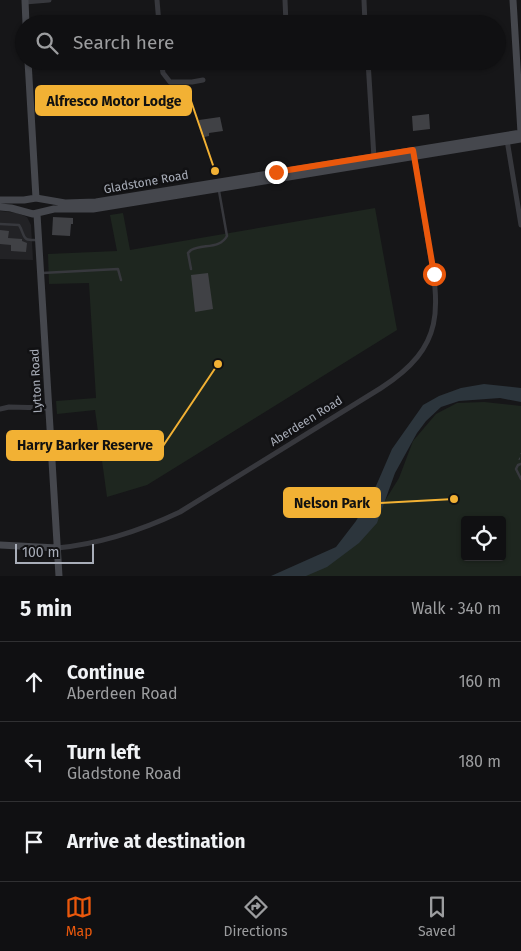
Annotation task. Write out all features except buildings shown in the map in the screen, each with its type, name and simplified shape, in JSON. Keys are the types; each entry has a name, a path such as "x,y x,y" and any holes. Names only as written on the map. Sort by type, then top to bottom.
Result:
{"main road":[{"path":"513,0 518,33 521,132"},
{"path":"25,1 26,15"},
{"path":"29,70 36,199 44,205 37,212 28,206 36,199"},
{"name":"Gladstone Road","path":"507,138 521,132"},
{"name":"Gladstone Road","path":"0,200 36,199 70,203 96,202 218,185 507,138 521,139"},
{"name":"Gladstone Road","path":"0,207 37,212 60,209 93,209 218,185"},
{"name":"Lytton Road","path":"37,212 59,576"},
{"name":"Aberdeen Road","path":"0,546 57,548"}],"street":[{"path":"25,1 49,0"},
{"path":"157,0 158,15"},
{"path":"285,0 286,15"},
{"path":"364,0 365,15"},
{"path":"164,70 170,82 203,80"},
{"path":"369,70 375,160"},
{"path":"507,138 521,225"},
{"name":"Aberdeen Road","path":"57,548 85,545 152,524 180,512 381,388 406,370 426,344 434,319 437,300 413,153"},
{"path":"0,409 9,407 48,408"}],"lane":[{"path":"191,268 188,253 191,250 220,243 227,236 218,185"},
{"path":"0,224 19,225 24,238 39,240"},
{"path":"41,274 118,269 121,280"},
{"path":"519,465 516,468 521,479"}],"path":[{"path":"519,465 521,453"}],"shaded area":[{"path":"375,208 397,330 147,485 107,497 95,410 57,414 56,401 96,398 89,283 49,284 48,254 117,251 110,215 123,213 130,250"},
{"path":"0,211 17,213 27,217 31,225 33,260 0,259"},
{"path":"484,384 521,388 521,402 500,398 459,401 441,407 426,421 417,433 395,473 377,523 359,543 327,567 306,576 271,576 336,547 356,521 376,486 392,449 423,405 439,396 461,388"},
{"path":"484,402 521,406 521,576 302,576 362,538 399,478 413,441 436,414 457,403"}],"place":[{"name":"Alfresco Motor Lodge","path":"215,171"},
{"name":"Harry Barker Reserve","path":"218,364"},
{"name":"Nelson Park","path":"454,499"}],"route":[{"path":"276,172 413,150 434,274"}]}
